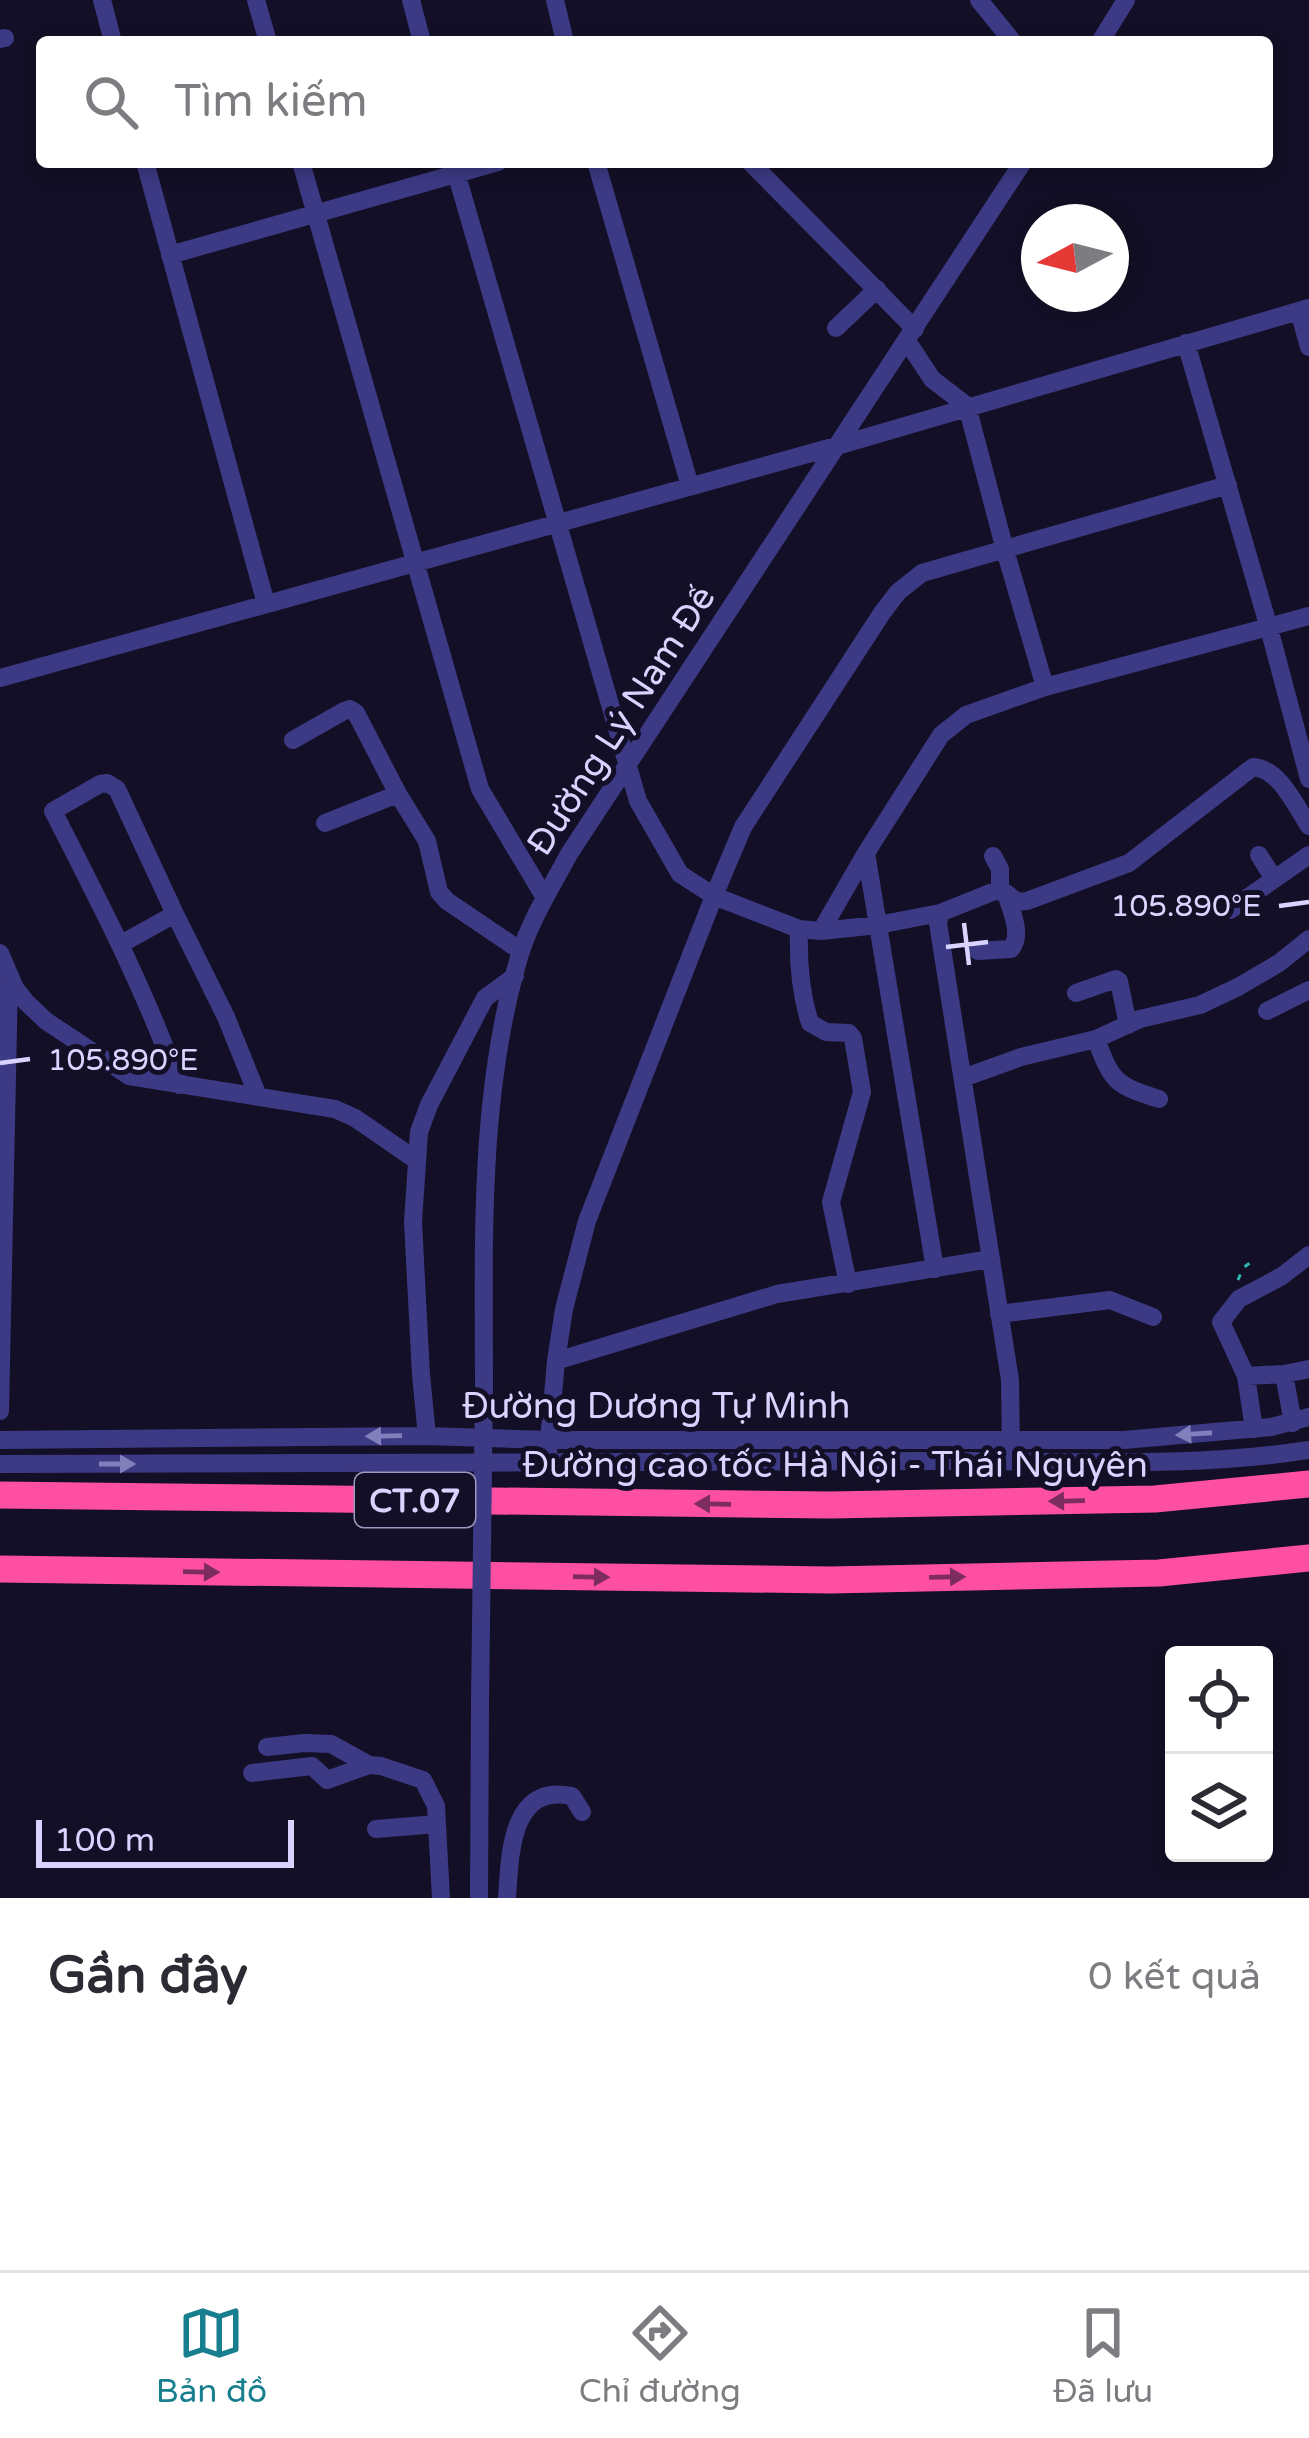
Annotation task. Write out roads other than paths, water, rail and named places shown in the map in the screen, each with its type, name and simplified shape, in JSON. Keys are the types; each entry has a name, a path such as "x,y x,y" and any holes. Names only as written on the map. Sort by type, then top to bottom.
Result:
{"highway":[{"name":"Đường cao tốc Hà Nội - Thái Nguyên","path":"0,1495 830,1505 1155,1499 1309,1484"},
{"name":"CT.07","path":"0,1569 830,1580 1160,1573 1309,1558"}],"street":[{"path":"102,0 111,36"},
{"path":"256,0 266,36"},
{"path":"411,0 420,36"},
{"path":"555,0 564,36"},
{"path":"979,0 1008,36"},
{"path":"1104,36 1126,0"},
{"path":"147,168 266,604"},
{"path":"304,168 480,789 545,898"},
{"path":"170,255 454,168 638,801 680,874 714,896 799,929 821,931 940,913 995,891 1018,902 1027,901 1129,863 1253,767 1276,777 1309,826"},
{"path":"598,168 690,486"},
{"path":"756,168 877,290 911,335 932,379 968,406 1045,687"},
{"name":"Đường Lý Nam Đế","path":"479,1898 487,1139 501,1029 521,951 569,854 1019,168"},
{"path":"836,328 877,290"},
{"path":"0,678 840,445 1304,309 1309,347"},
{"path":"1186,344 1309,779"},
{"path":"548,1462 564,1309 587,1221 714,896 743,826 898,592 922,573 1228,485"},
{"path":"821,931 941,735 966,715 1045,687 1309,616"},
{"path":"293,740 350,709 356,712 427,841 439,892 521,951"},
{"path":"179,1085 121,944 53,811 100,784 112,785 119,794 226,1017 258,1096"},
{"path":"325,823 398,794"},
{"path":"866,853 935,1269"},
{"path":"1259,855 1274,879"},
{"path":"1230,910 1309,855"},
{"path":"978,952 1011,949 1016,943 1000,868 993,856"},
{"path":"940,913 1010,1388 1010,1461"},
{"path":"121,944 175,914"},
{"path":"799,929 798,957 810,1023 853,1038 862,1092 831,1202 848,1284"},
{"path":"962,1078 1200,1005 1279,963 1309,939"},
{"path":"0,953 26,1002 121,1072 334,1109 416,1160"},
{"path":"0,1411 9,975"},
{"path":"427,1436 413,1222 424,1117 485,998 515,976"},
{"path":"1076,993 1116,979 1128,1025"},
{"path":"1267,1011 1309,990"},
{"path":"1096,1039 1108,1072 1118,1082 1160,1099"},
{"path":"1254,1429 1246,1376 1221,1322 1239,1299 1309,1256"},
{"path":"556,1361 777,1294 991,1259"},
{"path":"999,1314 1110,1300 1154,1317"},
{"path":"1246,1376 1309,1369"},
{"path":"1284,1374 1301,1420"},
{"name":"Đường Dương Tự Minh","path":"0,1440 427,1436 1124,1440 1254,1429 1301,1420"},
{"name":"Đường Dương Tự Minh","path":"0,1464 1150,1462 1309,1450"},
{"path":"267,1747 331,1744 369,1765 423,1780 436,1806 439,1897"},
{"path":"252,1773 313,1766 331,1780 369,1765"},
{"path":"507,1898 515,1827 523,1813 536,1800 562,1794 572,1796 582,1812"},
{"path":"376,1829 437,1824"}]}
